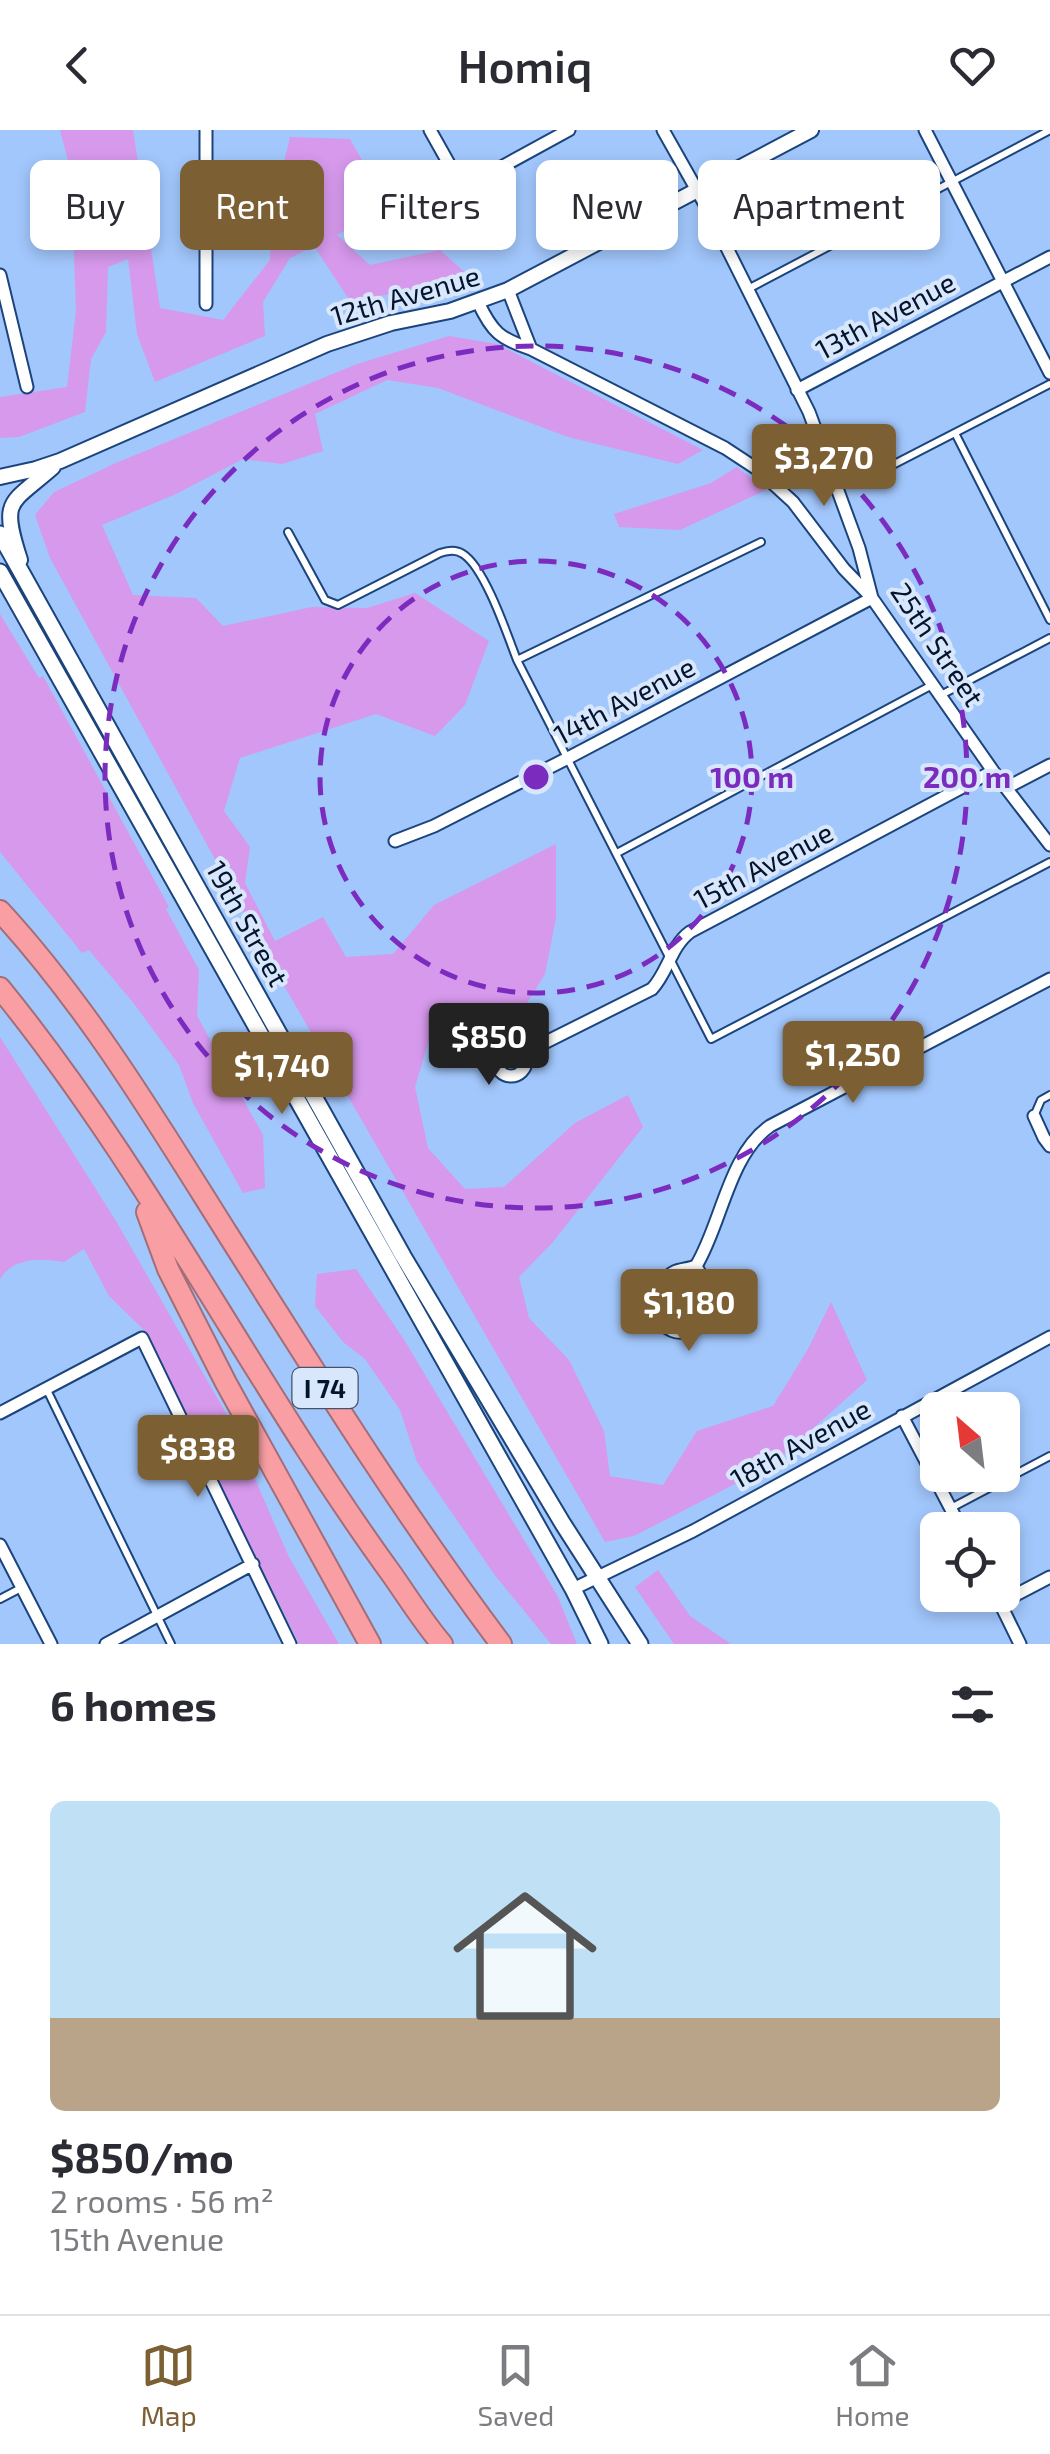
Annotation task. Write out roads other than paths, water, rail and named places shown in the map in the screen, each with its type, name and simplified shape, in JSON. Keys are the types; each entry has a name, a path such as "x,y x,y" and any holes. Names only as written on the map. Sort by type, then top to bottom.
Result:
{"highway":[{"name":"I 74","path":"0,911 120,1064 347,1424 500,1644"},
{"name":"I 74","path":"0,988 131,1168 315,1465 442,1644"},
{"path":"131,1168 168,1269 226,1383 370,1644"}],"main road":[{"name":"19th Street","path":"0,534 403,1256 596,1578 640,1644"},
{"name":"19th Street","path":"0,572 573,1588 600,1644"}],"street":[{"path":"206,130 206,304"},
{"path":"430,130 453,171 466,182 483,177 547,135 569,130"},
{"name":"25th Street","path":"663,130 809,412 860,548 872,598 1050,845"},
{"name":"12th Avenue","path":"0,477 36,470 327,344 508,290 811,130"},
{"path":"925,130 1050,374"},
{"name":"13th Avenue","path":"797,390 1050,257"},
{"path":"0,274 27,387"},
{"path":"508,290 531,349"},
{"path":"478,302 488,324 508,342 531,349 725,448 757,469 793,502 844,569 872,598"},
{"path":"30,589 10,531 10,510 28,485 60,460"},
{"name":"14th Avenue","path":"396,841 434,826 568,758 872,598"},
{"path":"1006,788 1050,765"},
{"name":"15th Avenue","path":"524,1053 652,989 682,938 690,932 994,771"},
{"path":"696,1266 712,1299 708,1317 698,1328 685,1333 664,1327 655,1315 653,1296 674,1272 696,1266 706,1251 744,1151 758,1134 1050,979"},
{"path":"1034,1116 1050,1146"},
{"name":"18th Avenue","path":"573,1588 693,1531 1050,1337"},
{"path":"0,1413 142,1338 290,1644"},
{"path":"902,1416 953,1512"},
{"path":"0,1546 50,1644"},
{"path":"106,1644 253,1564"},
{"path":"1020,1590 1050,1577"},
{"path":"1004,1612 1020,1644"}],"lane":[{"path":"748,289 1050,130"},
{"path":"877,473 1050,384"},
{"path":"955,433 1050,620"},
{"path":"288,532 325,600 338,605 440,553 453,550 464,554 478,570 517,660 711,1039 1050,862"},
{"path":"517,660 761,542"},
{"path":"617,852 938,690 1050,638"},
{"path":"1034,1116 1042,1100 1050,1095"},
{"path":"46,1389 171,1644"},
{"path":"951,1508 1050,1456"},
{"path":"0,1599 22,1588"}]}
